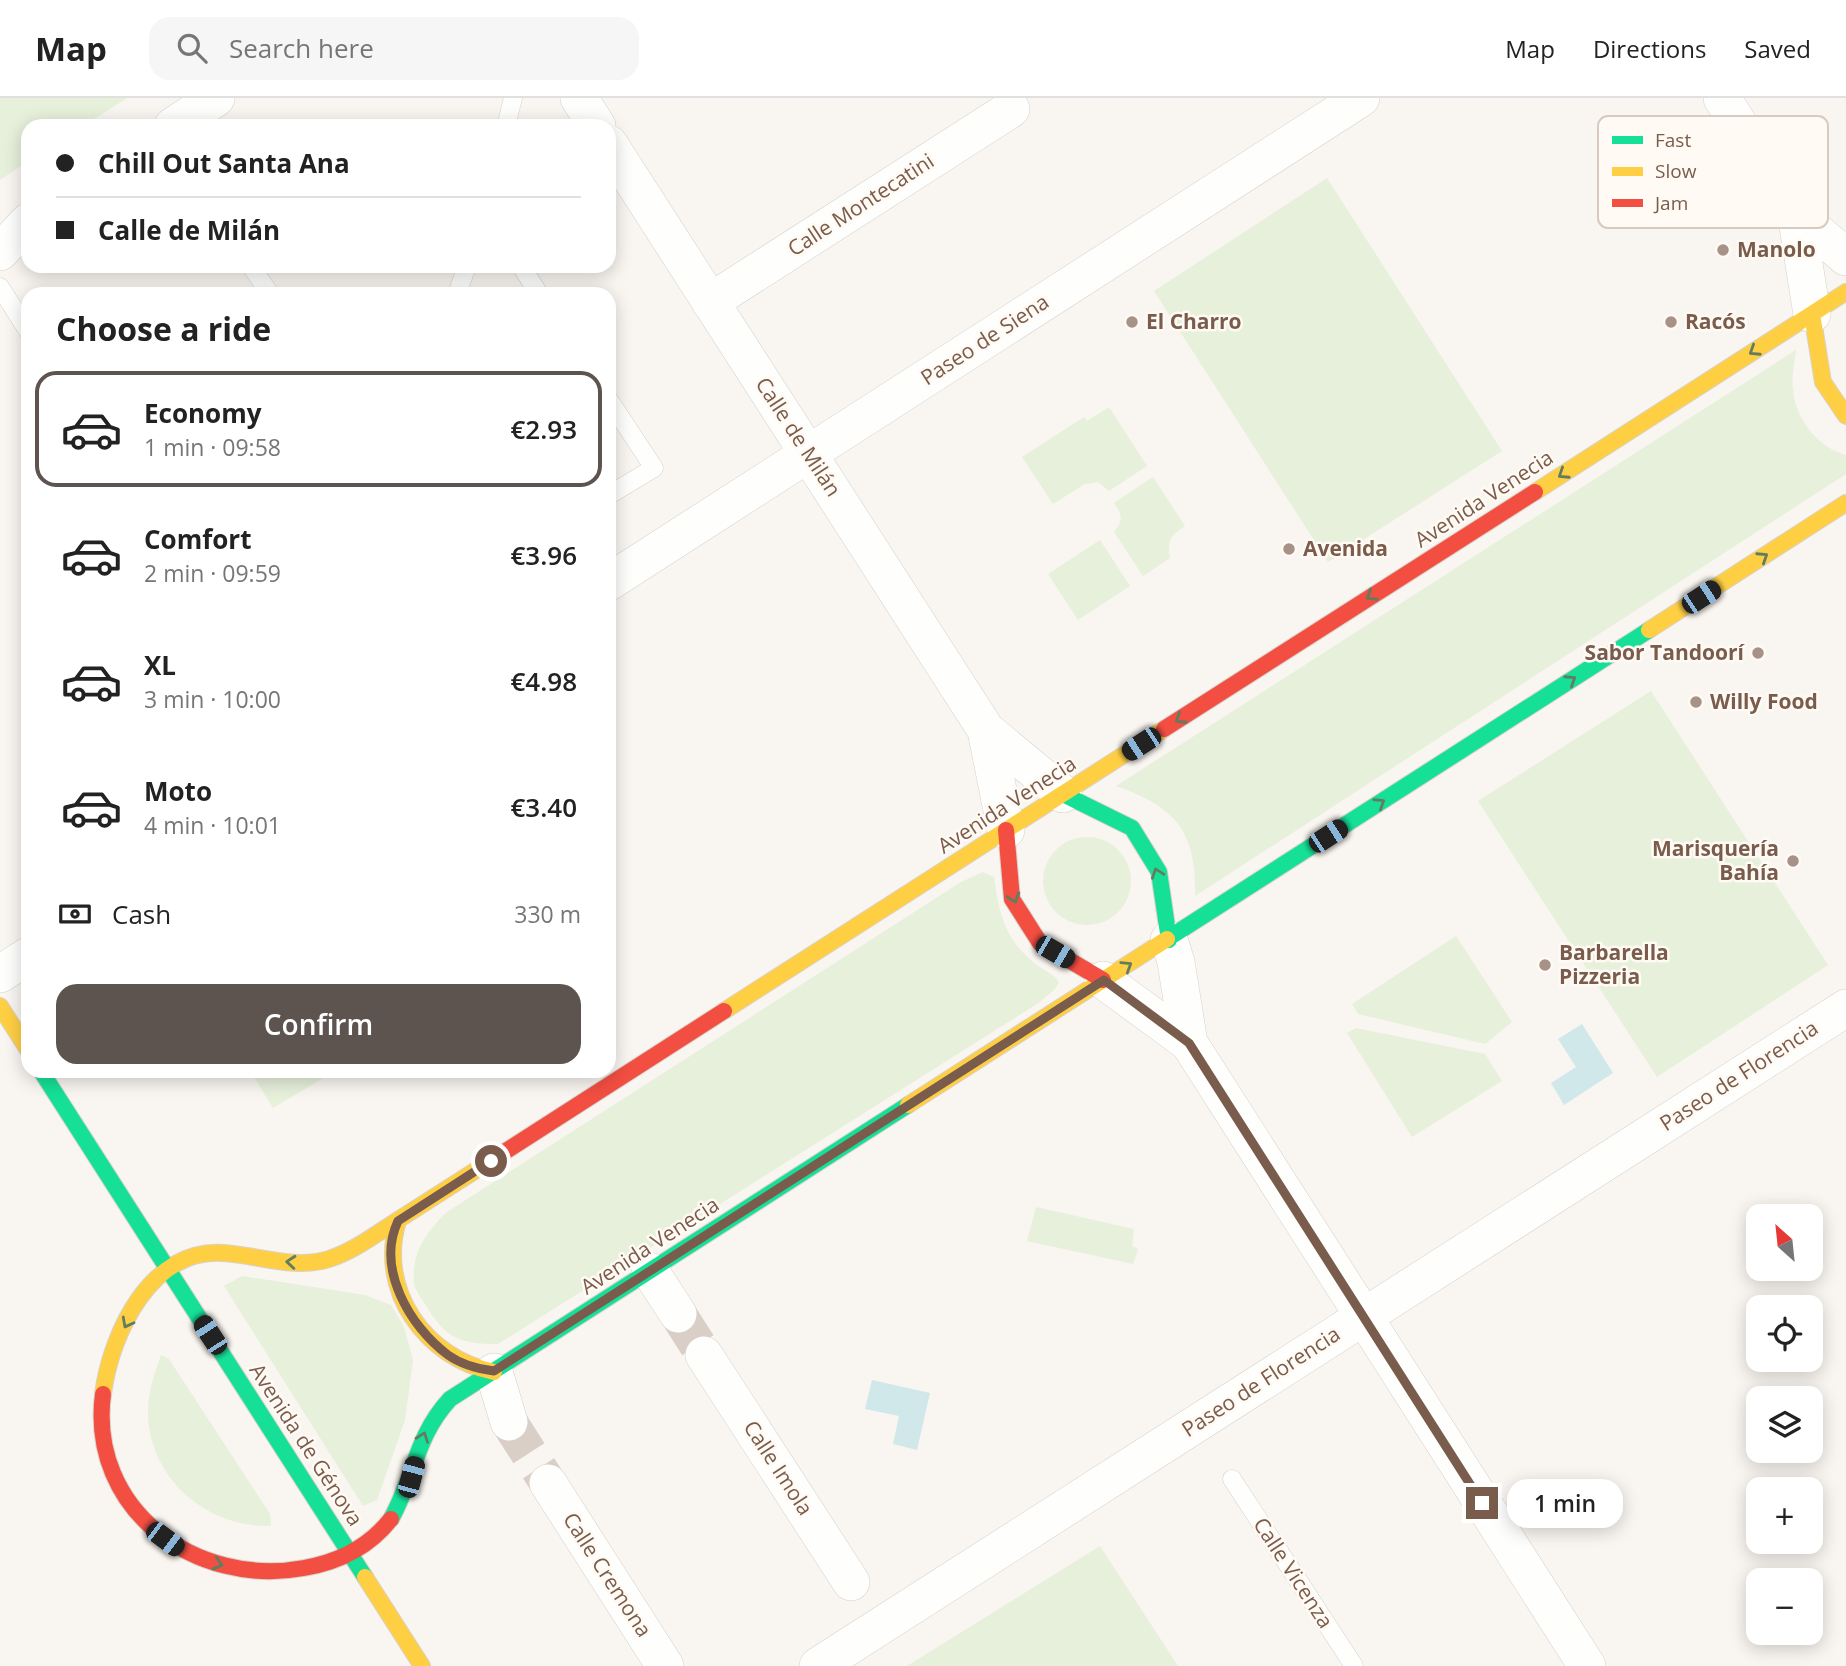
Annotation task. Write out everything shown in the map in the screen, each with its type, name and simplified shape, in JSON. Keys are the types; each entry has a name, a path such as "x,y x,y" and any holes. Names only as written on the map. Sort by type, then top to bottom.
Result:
{"street":[{"path":"184,119 216,98"},
{"path":"579,98 592,119"},
{"name":"Paseo de Siena","path":"616,577 1360,98"},
{"path":"1722,98 1733,116"},
{"name":"Calle Montecatini","path":"710,302 1011,109"},
{"name":"Calle de Milán","path":"616,155 986,730 1063,794"},
{"path":"1798,228 1823,382 1846,416"},
{"path":"1812,228 1846,257"},
{"path":"0,252 21,230"},
{"name":"Avenida Venecia","path":"1846,292 343,1254 321,1261 298,1263 209,1251 186,1257 167,1269 151,1285 124,1326 112,1351 105,1377 101,1407 103,1443 115,1478 131,1506 152,1530 178,1549 236,1569 266,1572 298,1569 351,1554 385,1528 397,1510 426,1429 440,1407 1846,503"},
{"name":"Calle de Milán","path":"986,730 1006,830"},
{"path":"1063,794 1132,828 1159,872 1189,1043"},
{"path":"1006,830 1012,899 1040,943 1104,980 1189,1043 1587,1666"},
{"path":"0,974 21,960"},
{"path":"0,1006 21,1039"},
{"name":"Paseo de Florencia","path":"818,1666 1846,1008"},
{"name":"Avenida de Génova","path":"45,1078 422,1666"},
{"path":"398,1221 392,1234 390,1250 393,1272 399,1291 412,1315 429,1338 449,1355 464,1364 494,1371 509,1422"},
{"path":"650,1271 678,1314"},
{"name":"Calle Imola","path":"705,1355 850,1582"},
{"name":"Calle Cremona","path":"548,1483 665,1666"}],"lane":[{"path":"508,119 513,98"},
{"path":"0,287 21,320"},
{"path":"616,411 654,468 616,491"},
{"name":"Calle Vicenza","path":"1232,1479 1354,1666"}],"green space":[{"path":"0,98 127,98 94,119 21,119 21,166 0,180"},
{"path":"1327,178 1502,451 1328,562 1154,291"},
{"path":"1796,350 1793,384 1798,410 1809,430 1817,438 1835,451 1846,455 1846,474 1195,896 1192,855 1179,825 1154,803 1116,786"},
{"path":"1109,407 1147,466 1109,491 1098,482 1085,484 1053,504 1022,457 1084,417 1087,421"},
{"path":"1153,477 1185,526 1171,539 1170,558 1143,576 1114,532 1121,517 1114,503"},
{"path":"1100,540 1130,586 1078,620 1048,574"},
{"path":"1651,691 1828,965 1657,1077 1478,801"},
{"path":"1087,837 1112,844 1124,856 1131,881 1124,906 1112,918 1087,925 1062,918 1050,906 1043,881 1050,856 1062,844"},
{"path":"983,872 994,877 1004,924 1015,943 1032,961 1059,982 1040,1002 498,1344 474,1343 456,1338 434,1318 416,1289 415,1262 422,1243 447,1212 961,882"},
{"path":"1456,936 1512,1022 1485,1044 1358,1014 1352,1004"},
{"path":"1356,1028 1485,1054 1502,1081 1412,1137 1347,1033"},
{"path":"255,1078 323,1078 273,1108"},
{"path":"1036,1207 1134,1229 1132,1246 1138,1249 1133,1264 1027,1241"},
{"path":"242,1276 365,1295 391,1305 404,1327 413,1360 405,1420 377,1500 363,1506 224,1286"},
{"path":"161,1355 169,1359 270,1514 271,1526 246,1524 223,1518 184,1493 168,1475 157,1455 150,1432 148,1408"},
{"path":"1100,1546 1178,1666 907,1666"}],"water":[{"path":"1582,1024 1613,1073 1564,1105 1551,1083 1576,1067 1558,1039"},
{"path":"872,1380 930,1393 917,1450 893,1444 899,1416 865,1409"}],"tunnel":[{"path":"678,1314 704,1355"},
{"path":"509,1422 548,1483"}],"traffic: fast":[{"path":"1167,939 1649,630"},
{"path":"1063,794 1132,828 1159,872 1169,940"},
{"path":"45,1078 365,1577"},
{"path":"391,1519 422,1442 438,1413 450,1399 908,1105"}],"traffic: slow":[{"path":"1535,492 1846,292"},
{"path":"1812,314 1823,382 1846,416"},
{"path":"1649,630 1846,503"},
{"path":"724,1011 1164,729"},
{"path":"908,1105 1167,939"},
{"path":"0,1006 21,1039"},
{"path":"103,1394 115,1346 125,1321 156,1279 175,1264 198,1255 223,1253 303,1263 329,1259 365,1242 506,1151"},
{"path":"398,1221 393,1247 394,1272 412,1317 428,1336 447,1352 469,1364 494,1372"},
{"path":"365,1577 422,1666"}],"traffic: jam":[{"path":"1164,729 1535,492"},
{"path":"1006,830 1012,899 1040,943 1103,980"},
{"path":"506,1151 724,1011"},
{"path":"103,1394 103,1436 113,1473 132,1505 157,1532 189,1552 225,1566 264,1571 304,1568 329,1562 352,1552 373,1538 391,1519"}],"place":[{"name":"Manolo","path":"1723,250"},
{"name":"El Charro","path":"1132,322"},
{"name":"Racós","path":"1671,322"},
{"name":"Avenida","path":"1289,549"},
{"name":"Sabor Tandoorí","path":"1758,653"},
{"name":"Willy Food","path":"1696,702"},
{"name":"Marisquería Bahía","path":"1793,861"},
{"name":"Barbarella Pizzeria","path":"1545,965"}],"route":[{"path":"491,1161 398,1221 392,1234 390,1250 399,1291 429,1338 464,1364 494,1371 1104,980 1189,1043 1482,1503"}]}
